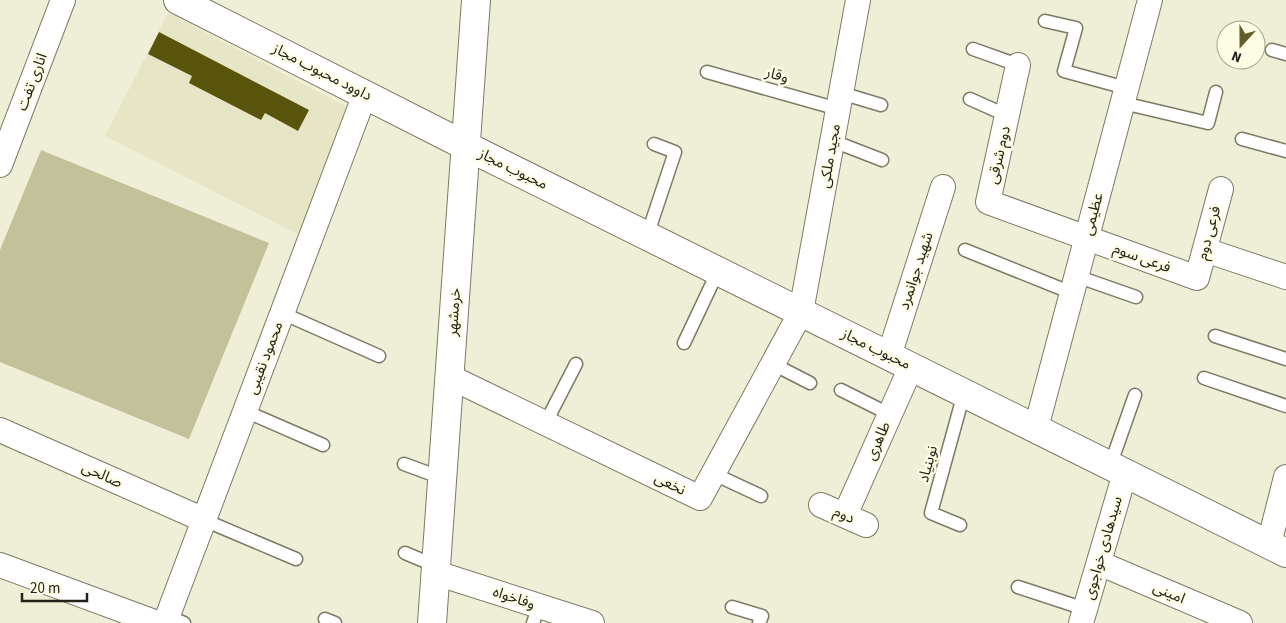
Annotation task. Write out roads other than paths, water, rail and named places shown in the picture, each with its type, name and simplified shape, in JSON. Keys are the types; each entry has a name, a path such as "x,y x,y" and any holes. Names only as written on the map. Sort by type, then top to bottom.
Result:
{"main road":[{"name":"داوود محبوب مجاز","path":"178,0 466,146"},
{"name":"خرمشهر","path":"432,623 476,0"},
{"name":"محبوب مجاز","path":"466,146 1278,549"}],"street":[{"name":"اناری تفت","path":"0,165 63,0"},
{"name":"مجید ملکی","path":"801,312 858,0"},
{"name":"عظیمی","path":"1036,428 1150,0"},
{"name":"دوم شرقی","path":"1018,64 988,202 1086,238"},
{"name":"محمود نقیبی","path":"168,621 204,520 365,94"},
{"name":"شهید جوانمرد","path":"900,361 943,187"},
{"name":"فرعی دوم","path":"1197,278 1221,189"},
{"name":"فرعی سوم","path":"1086,238 1197,278"},
{"path":"1205,250 1286,277"},
{"name":"نخعی","path":"450,377 700,498 801,312"},
{"name":"طاهری","path":"856,520 889,414 900,361"},
{"name":"صالحی","path":"0,430 204,520"},
{"name":"سیدهادی خواجوی","path":"1083,616 1099,563 1118,469"},
{"path":"1278,549 1286,477"},
{"name":"دوم","path":"822,505 856,520"},
{"name":"امینی","path":"1099,563 1240,623"},
{"path":"0,565 168,621"},
{"name":"وفاخواه","path":"436,569 536,614 592,623"}],"lane":[{"path":"1046,21 1076,28 1064,71 1124,95 1208,123 1216,92"},
{"path":"972,49 1018,64"},
{"path":"1272,50 1286,54"},
{"name":"وقار","path":"707,72 840,101 881,105"},
{"path":"970,99 1008,116"},
{"path":"1242,139 1286,150"},
{"path":"833,141 882,160"},
{"path":"647,236 675,152 654,144"},
{"path":"964,250 1074,284 1136,297"},
{"path":"684,343 718,271"},
{"path":"282,314 379,356"},
{"path":"1215,336 1286,359"},
{"path":"545,424 576,364"},
{"path":"773,364 810,383"},
{"path":"1204,378 1286,406"},
{"path":"841,390 889,414"},
{"name":"نوبنیاد","path":"960,525 931,513 964,393"},
{"path":"1118,469 1136,395"},
{"path":"245,412 323,445"},
{"path":"404,464 442,478"},
{"path":"714,474 761,496"},
{"path":"204,520 296,559"},
{"path":"405,553 436,569"},
{"path":"1018,587 1083,616"},
{"path":"732,607 762,616 759,623"}]}
